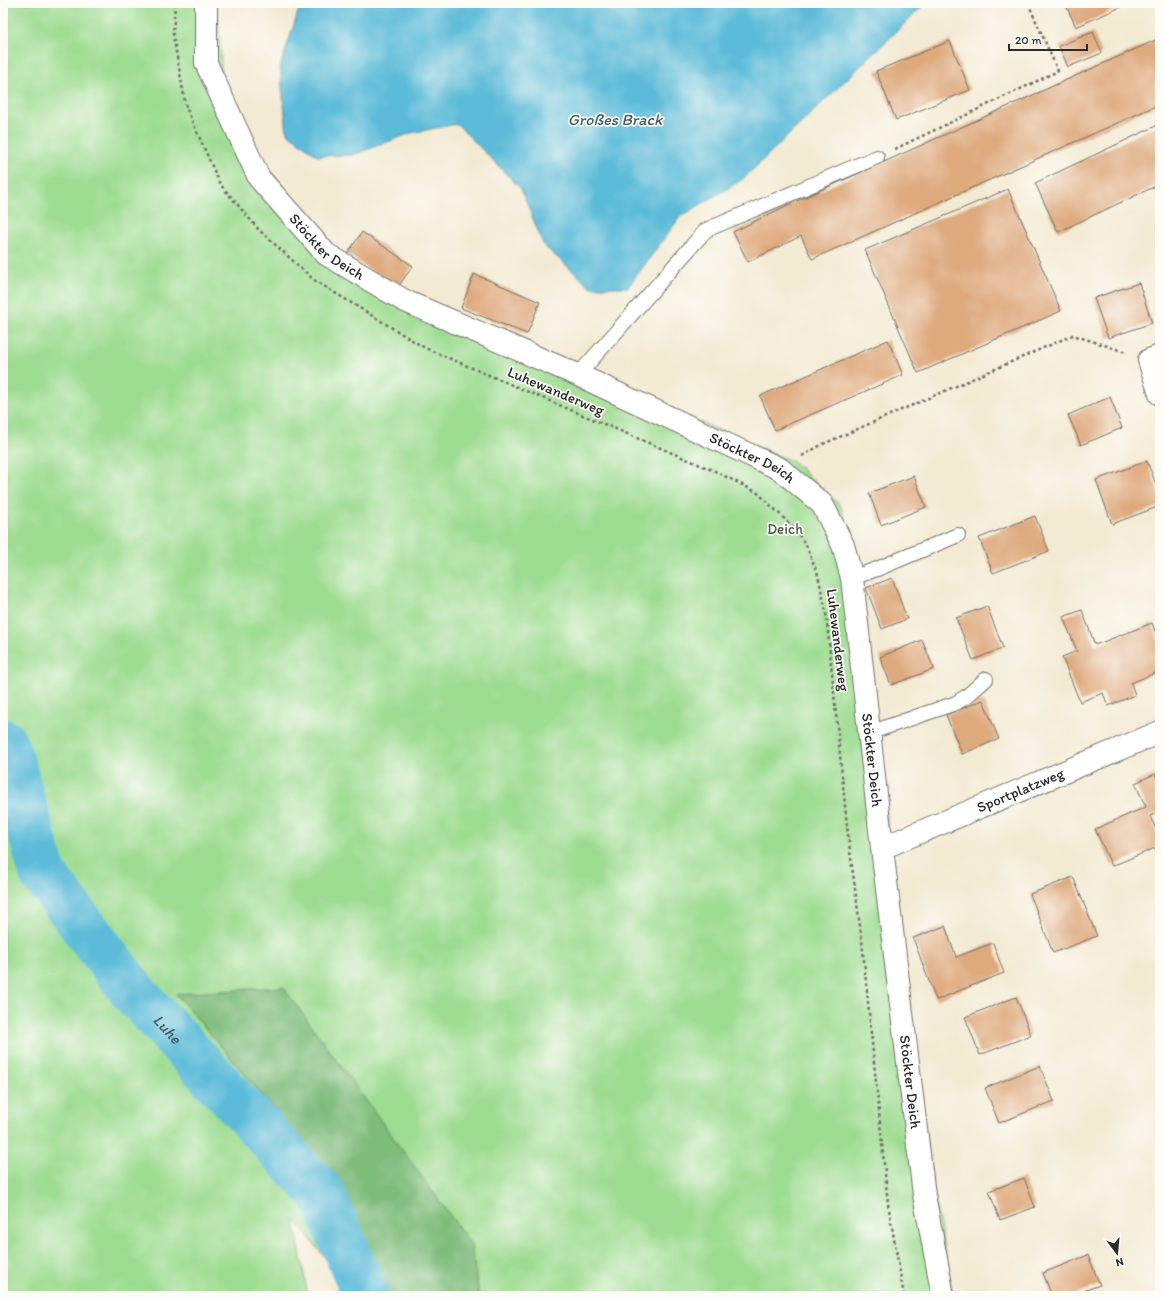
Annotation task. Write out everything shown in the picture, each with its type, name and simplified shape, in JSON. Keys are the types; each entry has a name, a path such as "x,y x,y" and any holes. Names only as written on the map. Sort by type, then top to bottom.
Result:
{"street":[{"name":"Stöckter Deich","path":"206,3 206,63 259,178 326,254 405,301 578,375 780,469 822,504 843,545 852,578 882,848 924,1195 943,1296"},
{"path":"1154,358 1160,394"},
{"name":"Sportplatzweg","path":"882,848 1160,732"}],"lane":[{"path":"578,375 706,230 877,157"},
{"path":"852,578 958,535"},
{"path":"869,733 956,703 967,696 986,679"}],"path":[{"name":"Luhewanderweg","path":"175,3 173,35 186,107 220,184 259,230 314,280 424,348 718,472 758,493 794,528 806,545 818,575 826,612 848,836 862,941 888,1204 904,1296"},
{"path":"877,157 1058,71 1028,3"},
{"path":"780,469 821,445 1073,335 1154,358"}],"green space":[{"name":"Deich","path":"3,3 216,3 220,37 222,82 261,159 335,253 399,293 794,462 841,506 856,557 929,1168 953,1296 356,1296 294,1219 308,1296 3,1296"},
{"path":"283,987 471,1244 479,1296 386,1296 329,1173 176,994"}],"water":[{"name":"Großes Brack","path":"301,3 926,3 743,179 680,217 628,287 591,287 544,246 521,189 457,124 411,133 353,155 318,156 287,133 280,67"}],"building":[{"path":"1065,3 1130,3 1076,27"},
{"path":"1093,32 1102,53 1068,67 1059,46"},
{"path":"1160,38 1160,104 812,259 801,236 748,262 733,232 788,205"},
{"path":"950,41 970,90 896,120 876,71"},
{"path":"1160,124 1160,184 1058,232 1035,183"},
{"path":"1008,189 1061,311 918,373 865,250"},
{"path":"362,232 413,266 397,288 347,254"},
{"path":"474,274 540,302 527,334 461,308"},
{"path":"1139,283 1152,323 1108,338 1094,298"},
{"path":"888,340 903,375 775,430 760,396"},
{"path":"1110,397 1122,428 1081,445 1068,415"},
{"path":"1147,461 1160,495 1160,506 1112,524 1096,480"},
{"path":"914,476 926,507 881,525 869,493"},
{"path":"1035,516 1049,551 993,573 979,538"},
{"path":"892,578 907,619 882,629 866,588"},
{"path":"987,606 1003,648 973,660 956,618"},
{"path":"1082,610 1095,645 1152,623 1160,644 1160,671 1131,683 1135,695 1108,706 1103,693 1080,702 1062,657 1077,651 1063,617"},
{"path":"922,640 934,669 891,685 880,657"},
{"path":"983,700 999,739 962,754 946,715"},
{"path":"1155,774 1160,785 1160,812 1150,816 1160,838 1160,846 1112,866 1095,829 1146,807 1135,783"},
{"path":"1073,877 1097,936 1053,953 1030,894"},
{"path":"945,926 956,957 993,943 1004,973 936,1000 913,938"},
{"path":"1016,997 1031,1035 980,1055 965,1017"},
{"path":"1040,1066 1054,1101 999,1123 985,1088"},
{"path":"1024,1178 1035,1207 1000,1220 989,1191"},
{"path":"1088,1255 1100,1285 1070,1296 1052,1296 1043,1273"}],"waterway":[{"name":"Luhe","path":"3,742 9,755 43,874 136,995 322,1194 366,1296"}]}
